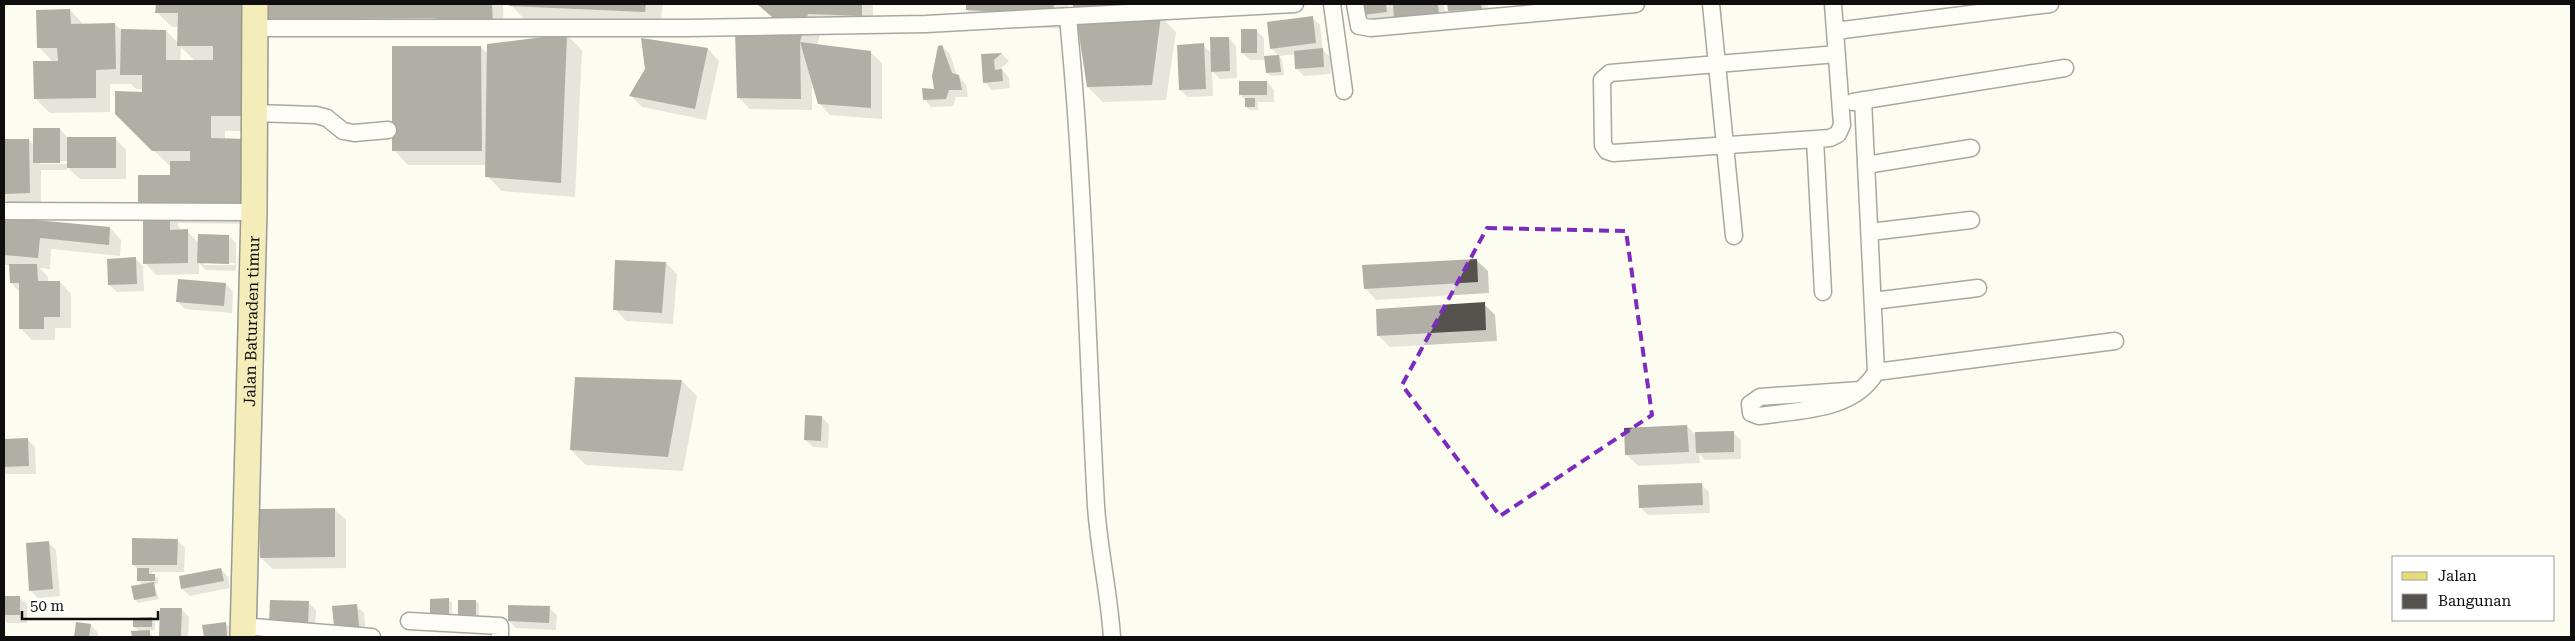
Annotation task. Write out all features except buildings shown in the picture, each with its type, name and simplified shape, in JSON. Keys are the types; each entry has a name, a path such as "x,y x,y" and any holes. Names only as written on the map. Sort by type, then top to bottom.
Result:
{"main road":[{"name":"Jalan Baturaden timur","path":"243,631 254,212 255,16"}],"street":[{"path":"255,16 687,28 926,24 1062,13 1295,4"},
{"path":"1332,4 1344,91"},
{"path":"1355,4 1359,26 1371,28 1581,6 1636,4"},
{"path":"1712,4 1734,236"},
{"path":"1833,4 1835,31 1837,54 1841,104 1842,126 1838,134 1830,138 1613,153 1607,151 1603,145 1602,80 1610,73 1837,54"},
{"path":"1835,31 2050,4"},
{"path":"1062,13 1082,184 1088,362 1097,518 1112,637"},
{"path":"1841,104 2065,68"},
{"path":"1863,100 1876,372"},
{"path":"255,113 316,115 327,118 344,131 354,133 388,130"},
{"path":"1815,139 1823,292"},
{"path":"1866,164 1971,148"},
{"path":"4,211 254,212"},
{"path":"1870,232 1971,220"},
{"path":"1873,301 1978,288"},
{"path":"1860,390 1760,397 1750,404 1751,413 1759,416 1833,405 1860,390 1876,372 2115,342"},
{"path":"410,621 500,626 500,637"},
{"path":"243,631 372,637"}],"highlighted area":[{"path":"1487,228 1626,231 1652,415 1500,516 1402,385"}]}
